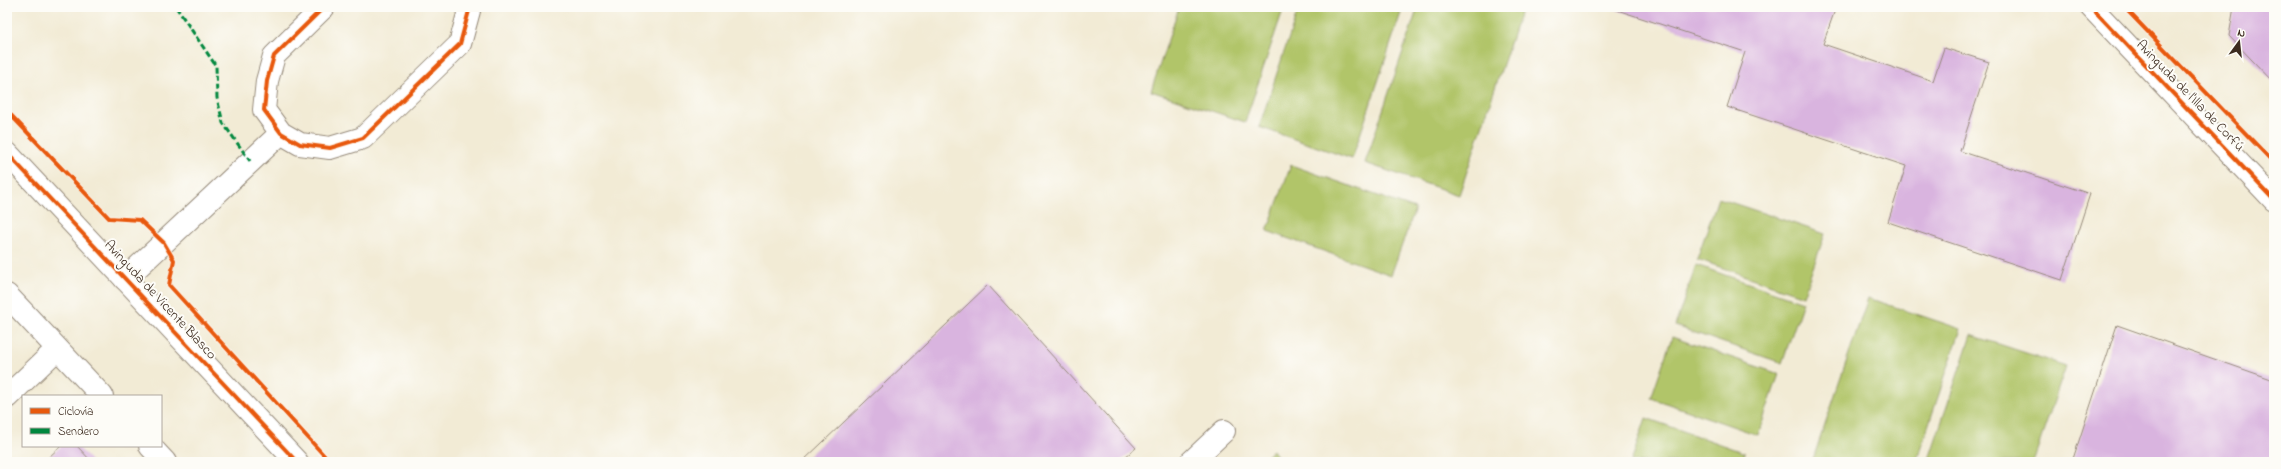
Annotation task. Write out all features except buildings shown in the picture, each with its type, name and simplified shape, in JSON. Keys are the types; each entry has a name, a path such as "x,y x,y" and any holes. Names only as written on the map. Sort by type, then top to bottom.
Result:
{"street":[{"path":"324,7 274,56 267,81 264,110 281,133 300,144 330,148 362,138 460,44 470,7"},
{"name":"Avinguda de l'Illa de Corfú","path":"2091,7 2274,200"},
{"path":"125,279 281,133"},
{"name":"Avinguda de Vicente Blasco","path":"7,152 297,462"},
{"path":"7,295 101,395"},
{"path":"7,396 57,349"},
{"path":"1192,462 1224,431"},
{"path":"151,447 165,462"}],"green space":[{"path":"1179,7 1284,7 1245,122 1151,91"},
{"path":"1299,7 1403,7 1352,159 1259,127"},
{"path":"1418,7 1522,8 1459,195 1365,163"},
{"path":"1291,165 1415,209 1391,275 1267,231"},
{"path":"1718,198 1825,234 1803,296 1697,259"},
{"path":"1696,265 1803,302 1782,363 1675,326"},
{"path":"1868,298 1961,329 1916,462 1812,462"},
{"path":"1971,335 2066,366 2033,462 1928,462"},
{"path":"1672,337 1779,374 1758,435 1651,398"},
{"path":"1646,418 1745,453 1742,462 1631,462"},
{"path":"1273,450 1281,462 1260,462"}],"marked path":[{"path":"176,7 216,66 217,98 223,123 250,161"}],"cycle path":[{"path":"324,7 274,56 267,81 264,110 281,133 300,144 330,148 363,138 460,44 470,7"},
{"path":"2091,7 2274,200"},
{"path":"2124,7 2274,163"},
{"path":"7,111 109,218 140,220 164,243 174,260 169,285 330,462"},
{"path":"7,153 297,462"}]}
